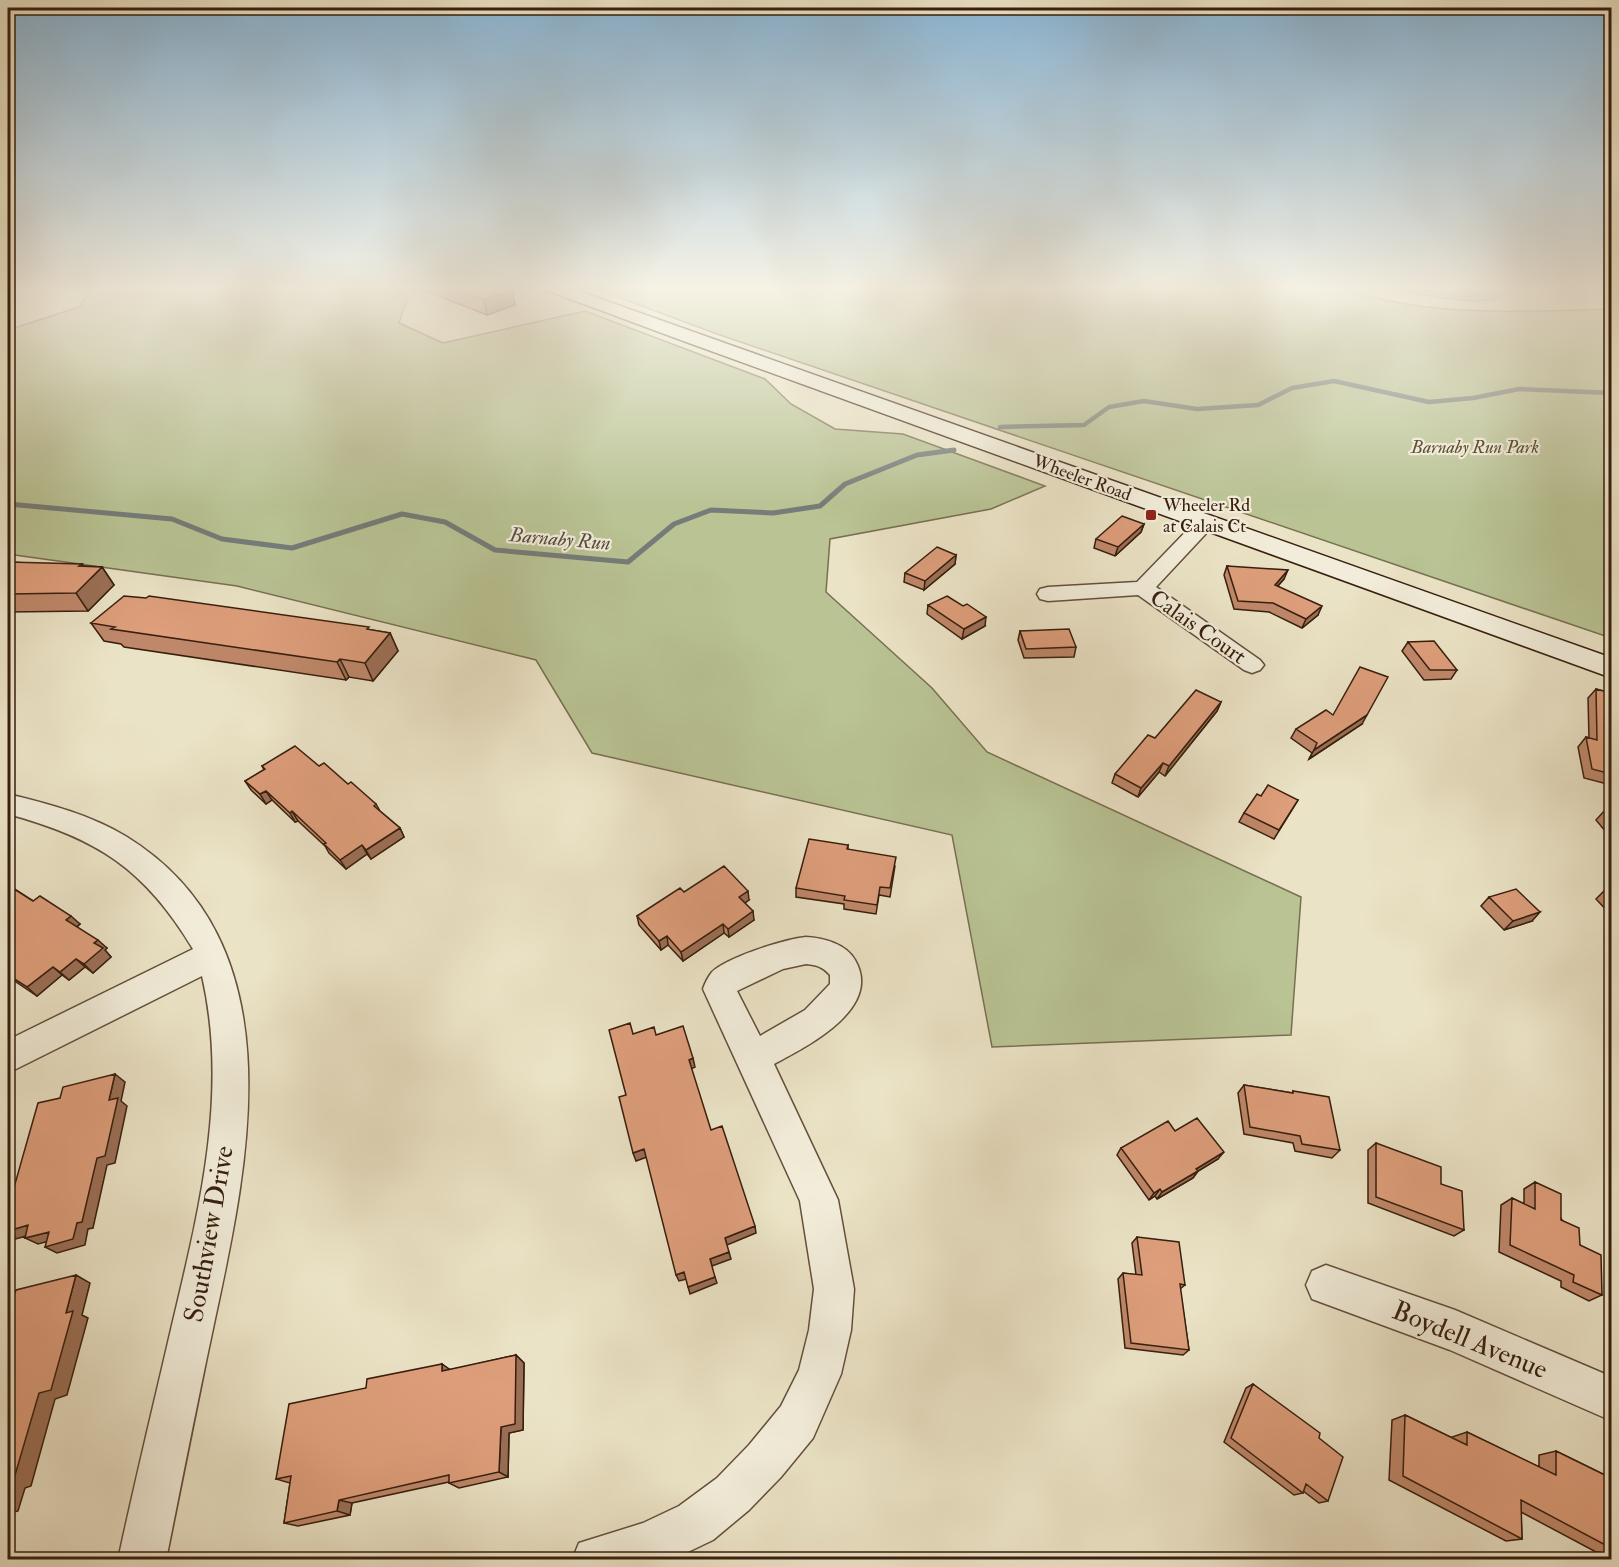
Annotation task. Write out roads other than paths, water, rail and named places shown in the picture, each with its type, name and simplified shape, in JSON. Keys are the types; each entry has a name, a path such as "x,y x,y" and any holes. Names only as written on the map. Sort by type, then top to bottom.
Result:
{"main road":[{"name":"Wheeler Road","path":"751,360 1611,669"}],"street":[{"name":"Calais Court","path":"1143,588 1206,522"},
{"name":"Calais Court","path":"1048,594 1143,588 1252,665"},
{"name":"Southview Drive","path":"8,804 34,809 92,830 143,863 180,899 212,955 228,1014 230,1082 226,1159 217,1222 142,1560"},
{"path":"8,1057 212,955"},
{"path":"597,1560 647,1546 696,1523 733,1494 765,1461 797,1422 819,1374 830,1330 834,1289 821,1211 810,1179 753,1057"},
{"name":"Boydell Avenue","path":"1326,1285 1455,1331 1611,1399"}],"waterway":[{"name":"Barnaby Run","path":"1000,427 1084,425 1109,407 1144,401 1197,409 1258,405 1292,388 1334,381 1429,402 1473,398 1519,389 1612,393"},
{"name":"Barnaby Run","path":"8,504 172,519 222,539 292,548 402,514 445,522 495,550 628,562 674,524 711,510 773,513 820,506 845,484 917,455 954,450"}],"place":[{"name":"Wheeler Rd at Calais Ct","path":"1151,515"}],"park label":[{"name":"Barnaby Run Park","path":"1475,447"}]}
